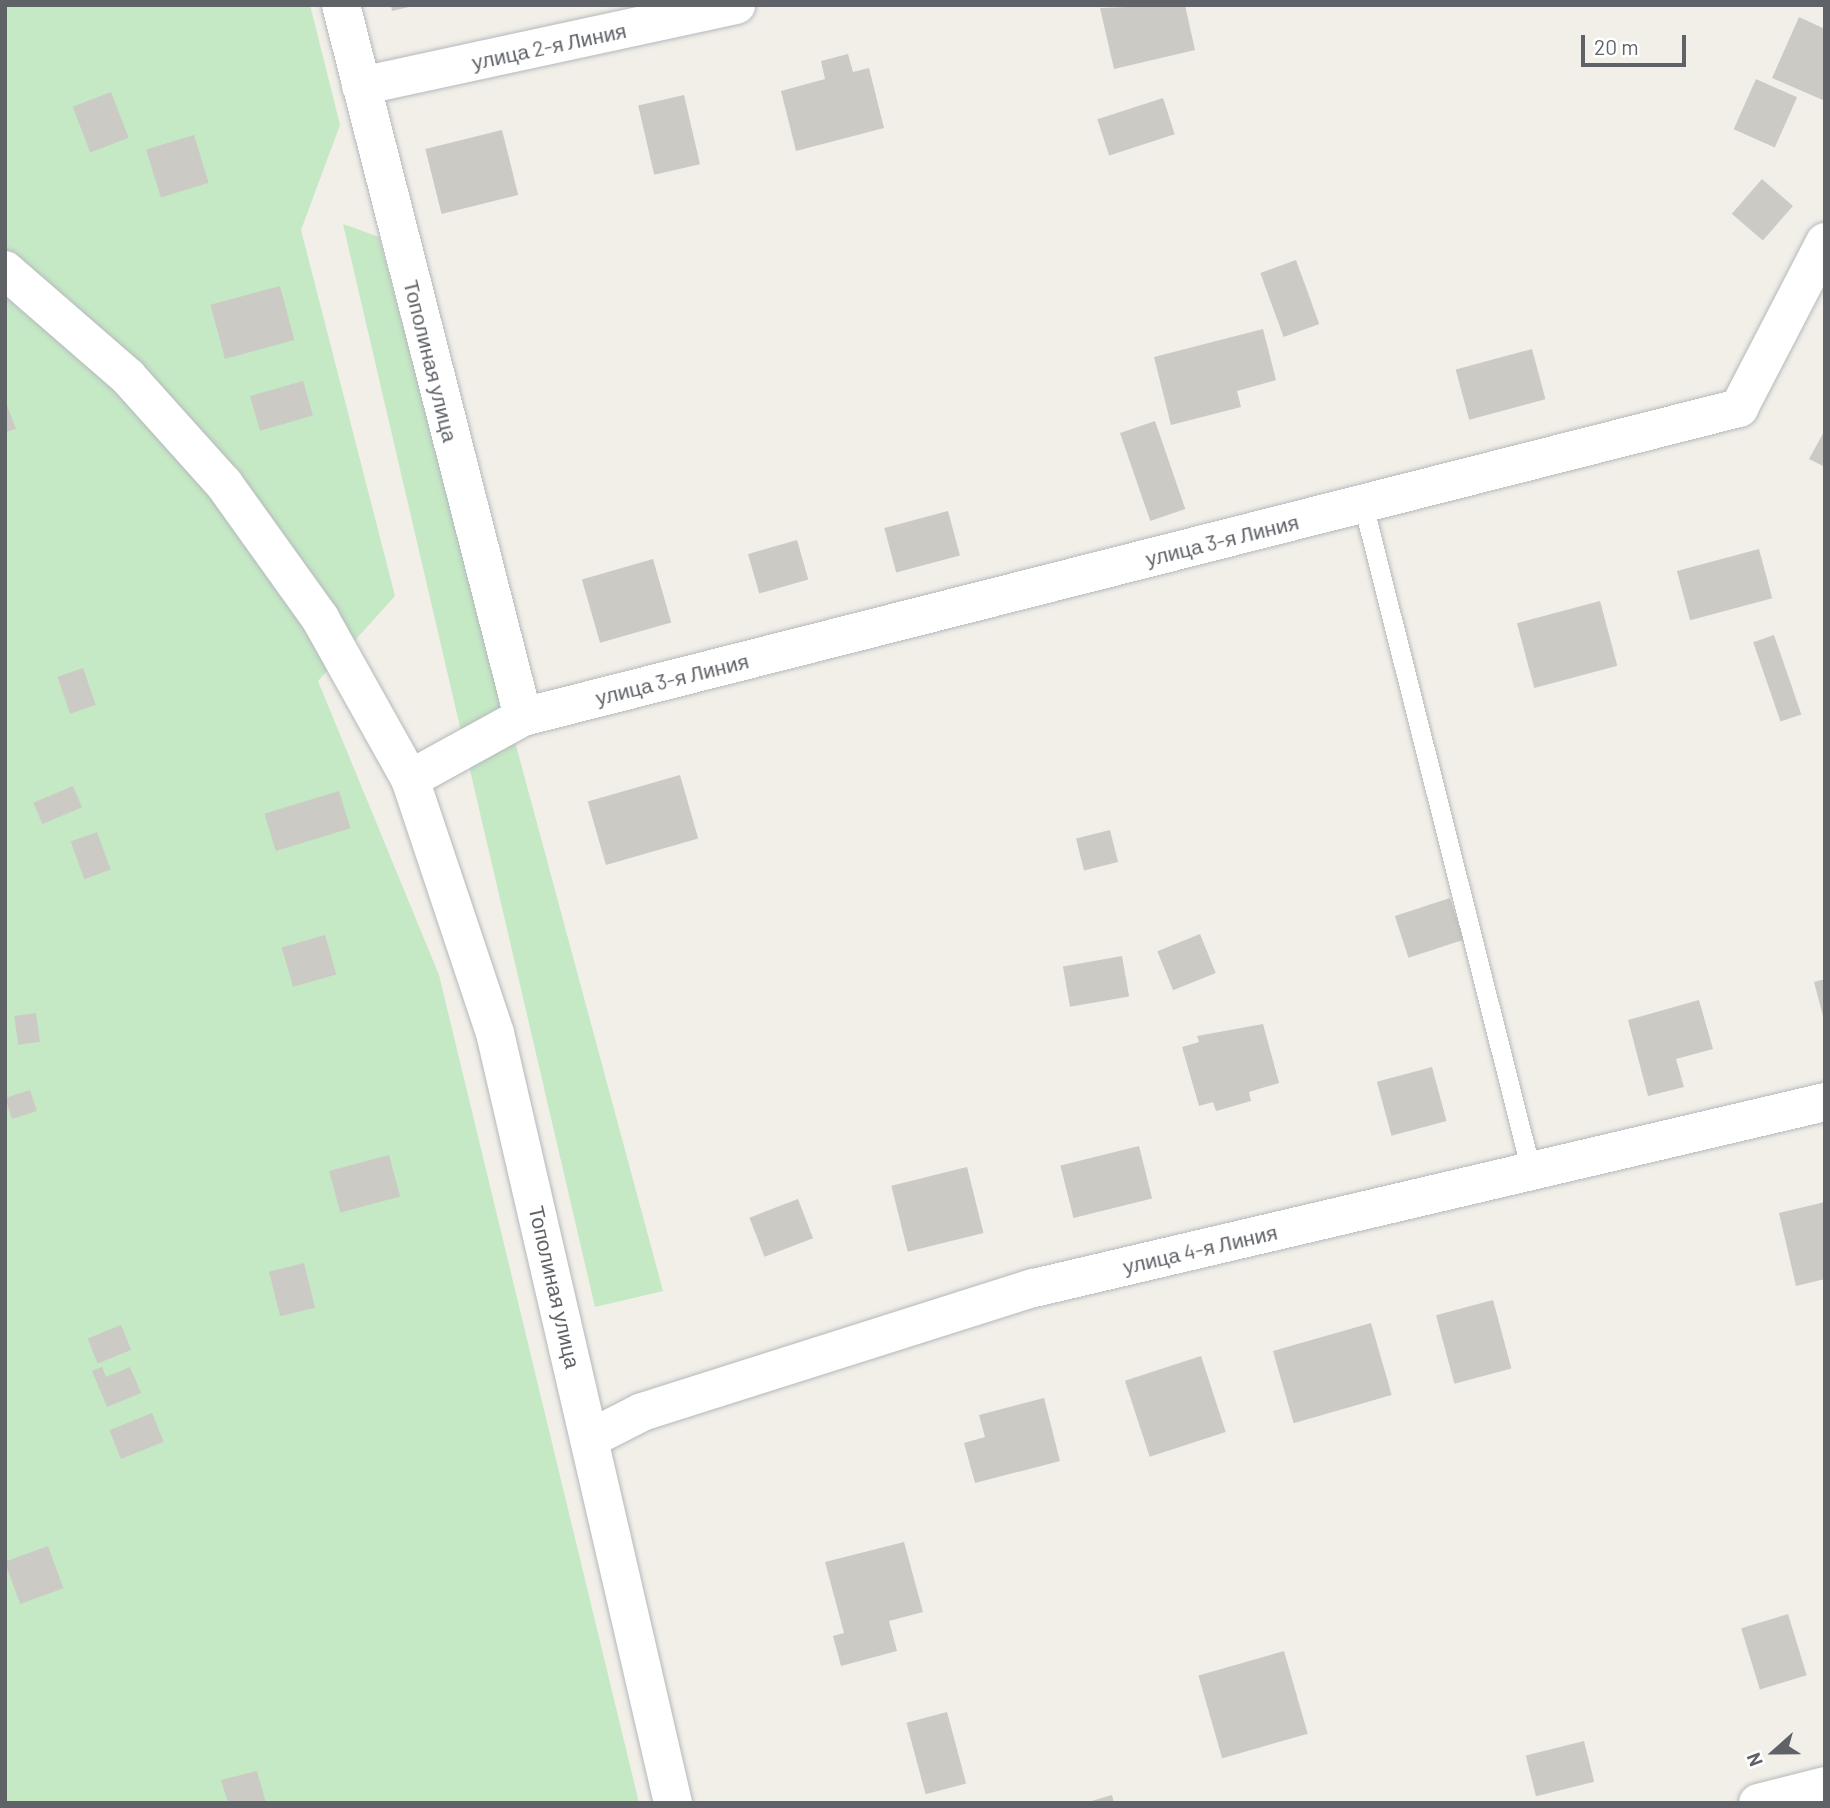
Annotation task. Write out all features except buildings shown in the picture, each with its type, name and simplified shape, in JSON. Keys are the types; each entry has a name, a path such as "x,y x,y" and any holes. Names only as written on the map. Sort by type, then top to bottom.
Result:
{"street":[{"name":"Тополиная улица","path":"341,5 523,717"},
{"name":"улица 2-я Линия","path":"361,86 736,5"},
{"name":"улица 3-я Линия","path":"410,779 523,717 1739,408 1825,242"},
{"name":"Тополиная улица","path":"5,270 128,377 225,484 320,618 410,779 495,1033 673,1803"},
{"name":"улица 4-я Линия","path":"589,1439 642,1412 1034,1288 1825,1102"},
{"path":"1758,1803 1825,1786"}],"lane":[{"path":"1363,504 1531,1171"}],"green space":[{"path":"5,5 310,5 340,125 301,230 395,596 318,681 439,975 639,1803 5,1803"},
{"path":"343,224 379,237 663,1291 595,1307"}]}
